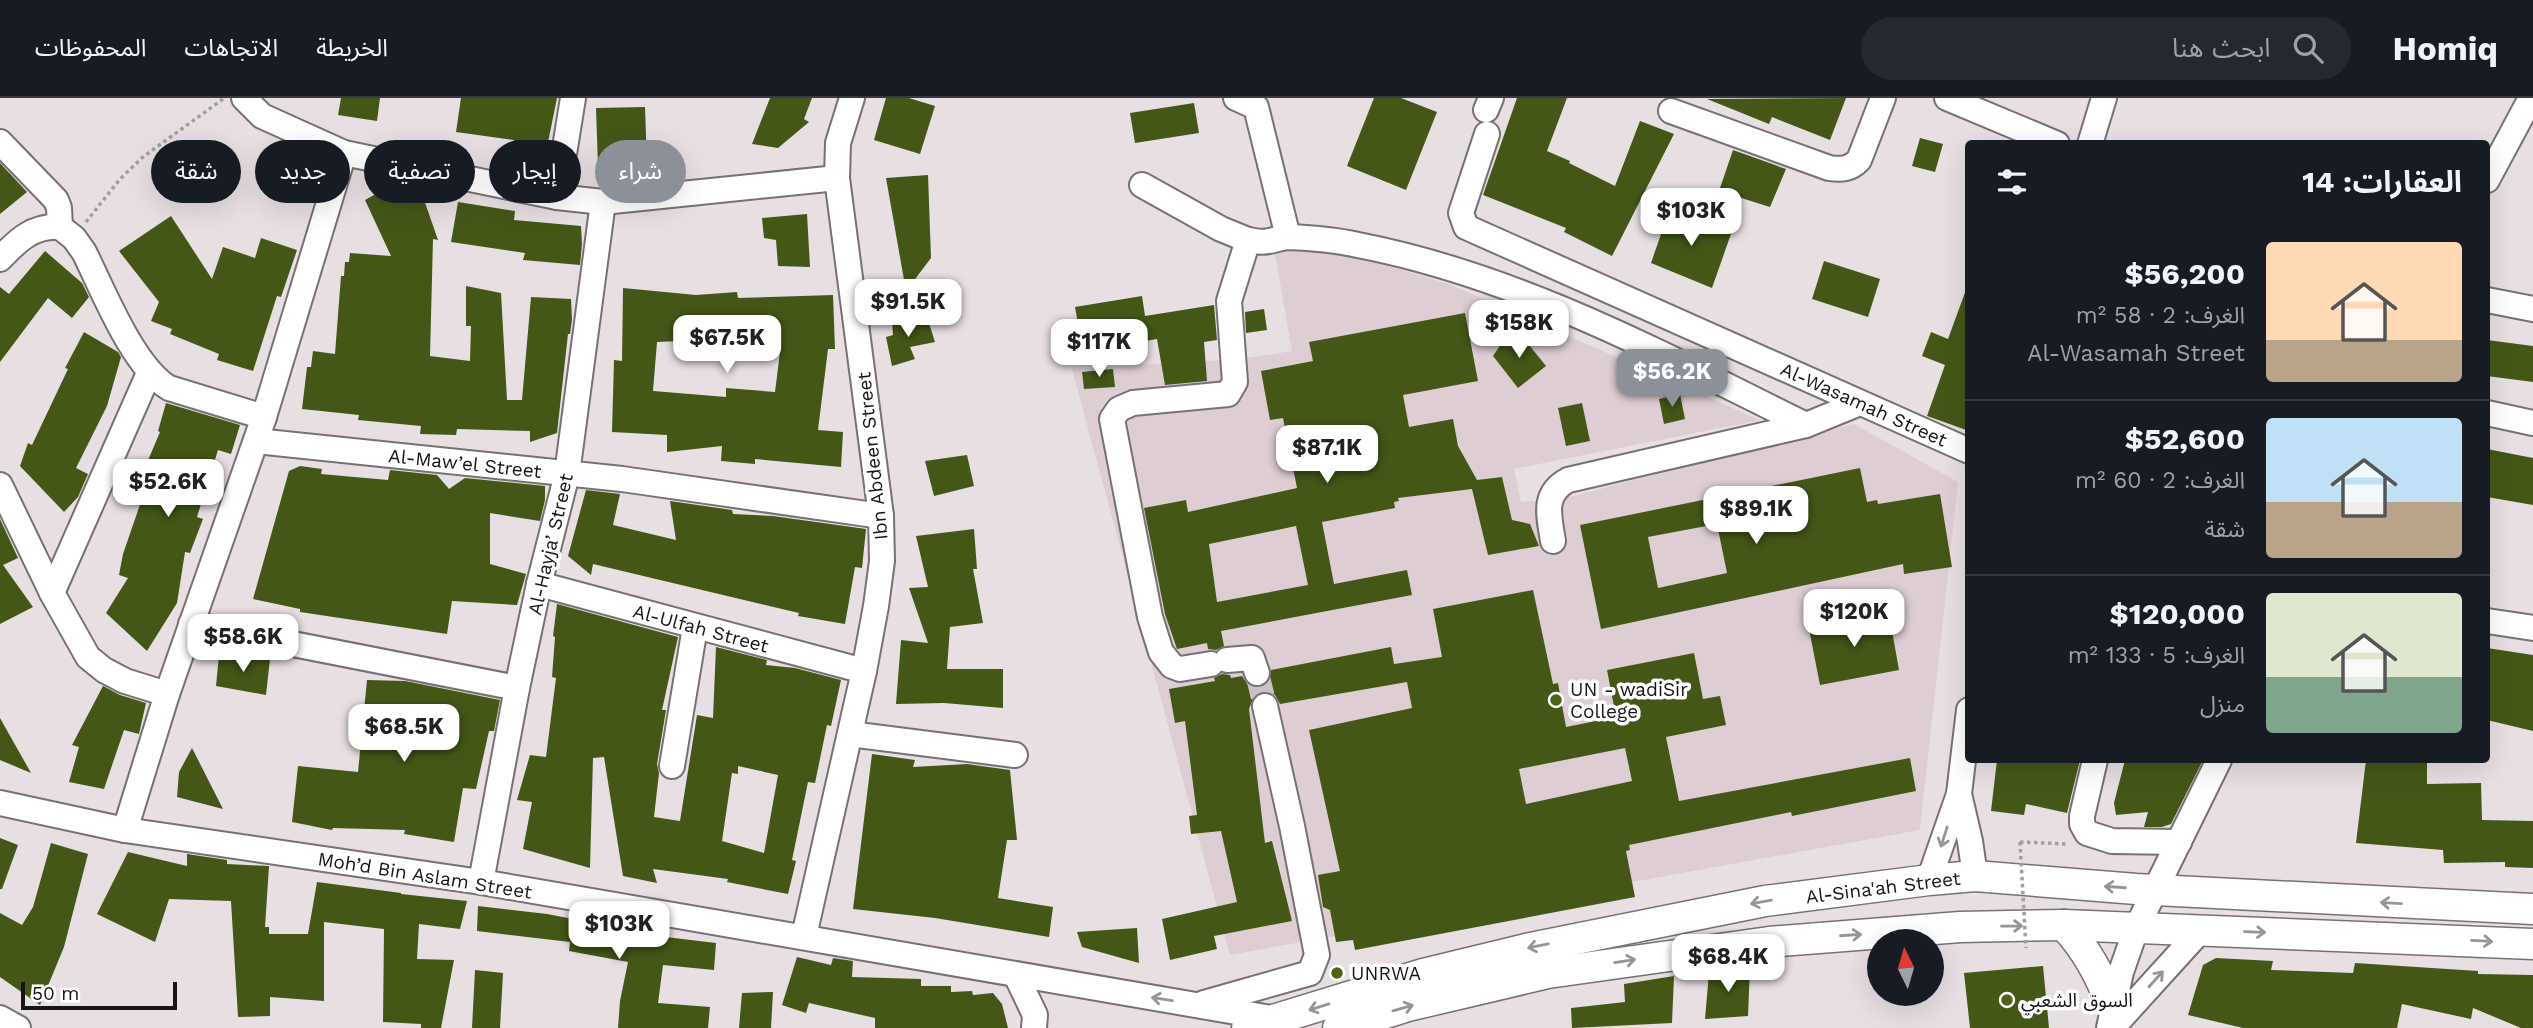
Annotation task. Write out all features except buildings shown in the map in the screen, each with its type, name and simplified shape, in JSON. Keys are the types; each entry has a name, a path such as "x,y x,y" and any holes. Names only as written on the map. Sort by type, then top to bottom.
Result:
{"main road":[{"name":"Al-Sina'ah Street","path":"1247,1028 1423,974 1526,949 1765,901 1929,880 1975,876 2155,889 2533,909"},
{"path":"2064,925 2082,944 2093,962 2111,1021"},
{"path":"1338,1028 1408,1006 1548,973 1769,942 1961,927 2064,925 2533,944"}],"street":[{"path":"244,98 262,116 315,140"},
{"path":"566,140 573,98"},
{"name":"Ibn Abdeen Street","path":"804,936 864,671 882,561 881,516 837,178 838,142 852,98"},
{"path":"1236,98 1256,107 1288,237"},
{"path":"1671,111 1829,169 1839,170 1853,166 1859,160 1883,98"},
{"path":"1947,98 2047,140"},
{"path":"2091,140 2104,98"},
{"path":"2490,174 2531,98"},
{"name":"Al-Wasamah Street","path":"1488,114 1461,212 1466,227 1965,448"},
{"path":"0,142 56,201 67,232 84,252 138,358 149,373 169,388 264,417"},
{"path":"350,154 489,183"},
{"path":"686,193 837,178"},
{"path":"1142,185 1221,229 1248,240 1270,241 1288,237 1357,244 1497,284 1570,312 1641,344 1806,425"},
{"path":"125,830 167,694 264,417 329,203"},
{"name":"Al-Hayja’ Street","path":"481,883 539,584 568,474 603,203"},
{"path":"0,259 29,233 46,226 67,232"},
{"path":"1248,240 1229,301 1235,382 1228,394 1133,403 1119,409 1112,419 1150,617 1161,652 1172,666 1180,669 1252,658 1256,673"},
{"path":"2490,301 2533,309"},
{"path":"52,593 149,373"},
{"path":"1553,541 1547,504 1556,488 1568,480 1806,425 1860,403"},
{"path":"2490,415 2533,423"},
{"name":"Al-Maw’el Street","path":"256,441 568,474 881,516"},
{"path":"0,485 52,593 88,657 104,670 125,681 167,694"},
{"name":"Al-Ulfah Street","path":"539,584 864,671"},
{"path":"2490,621 2533,628"},
{"path":"191,624 517,688"},
{"path":"672,766 695,627"},
{"path":"1196,1005 1310,973 1317,955 1265,706"},
{"path":"850,734 1015,755"},
{"path":"1929,880 1959,794 1965,744"},
{"path":"2094,763 2082,816 2082,824 2087,833 2112,841 2179,842"},
{"path":"2111,1021 2136,929 2218,763"},
{"path":"1959,794 1975,876"},
{"name":"Moh’d Bin Aslam Street","path":"0,803 125,830 481,883 804,936 1277,1019"},
{"path":"2111,1021 2201,930"},
{"path":"1016,975 1035,1014 1034,1028"},
{"path":"0,1018 18,1028"}],"path":[{"path":"67,232 143,157 225,98"},
{"path":"2026,948 2020,842 2071,845"}],"shaded area":[{"path":"1306,242 1449,284 1760,420 1514,469 1521,502 1565,498 1854,424 1958,482 1920,830 1230,955 1072,369 1240,359 1292,351 1275,254"}],"tunnel":[{"path":"1257,673 1265,706"}],"place":[{"name":"UN - wadiSir College","path":"1556,700"},
{"name":"UNRWA","path":"1337,973"},
{"name":"السوق الشعبي","path":"2007,1000"}]}
